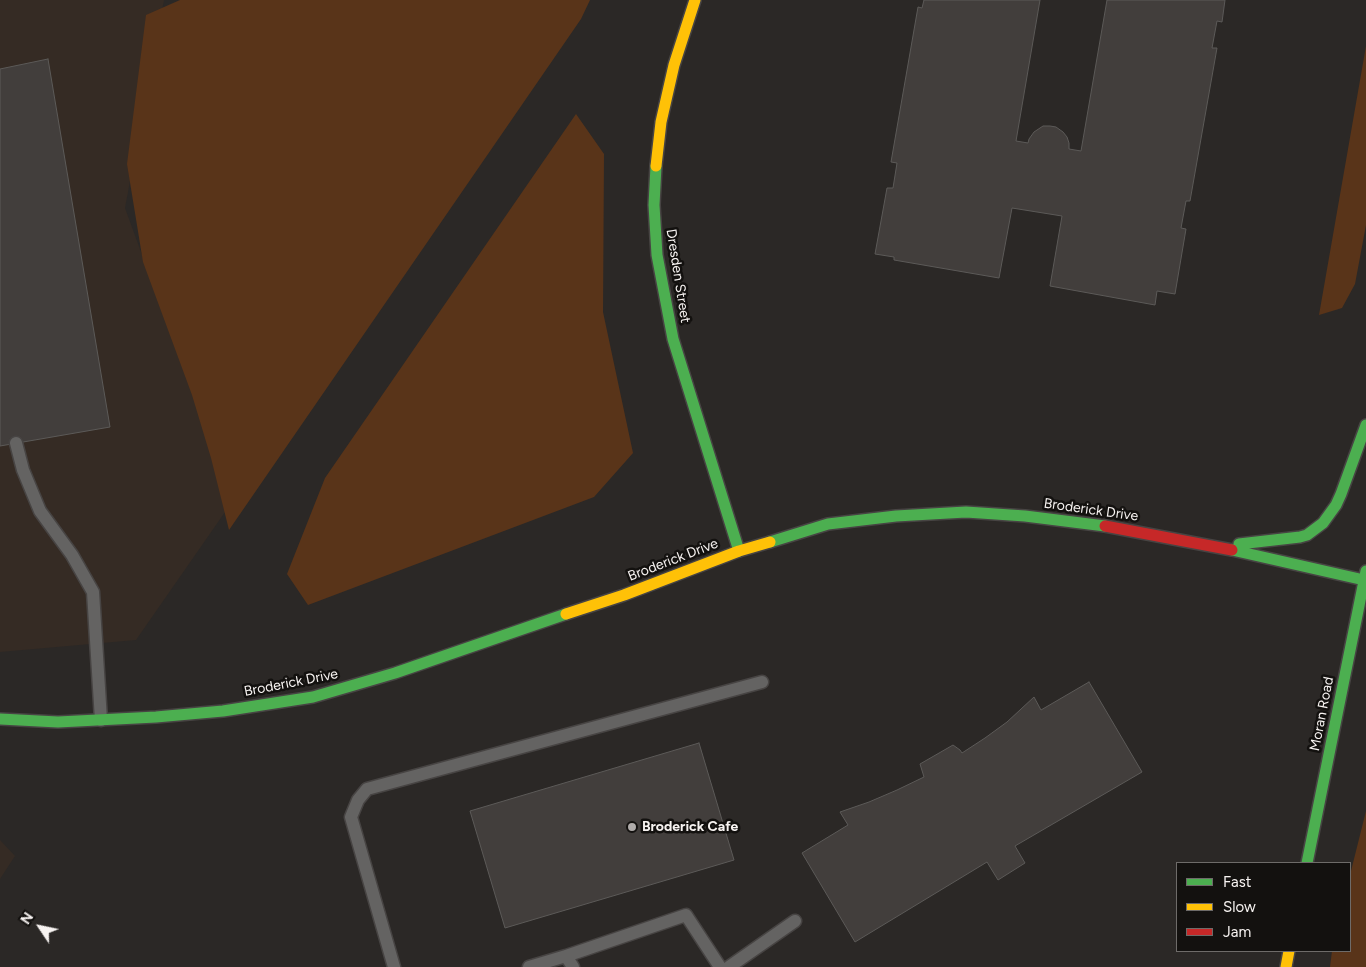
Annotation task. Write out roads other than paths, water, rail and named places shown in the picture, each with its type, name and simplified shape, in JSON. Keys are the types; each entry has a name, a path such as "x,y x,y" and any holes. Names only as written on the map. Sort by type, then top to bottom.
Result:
{"street":[{"name":"Dresden Street","path":"695,0 674,65 661,122 654,205 657,255 673,339 739,551"},
{"path":"1216,547 1300,537 1307,535 1324,522 1341,494 1366,425"},
{"name":"Broderick Drive","path":"0,719 58,722 156,717 223,711 313,697 395,673 624,595 739,551 828,524 896,516 966,512 1025,516 1113,527 1365,577"},
{"name":"Moran Road","path":"1307,862 1365,577"},
{"path":"1286,967 1289,952"}],"lane":[{"path":"16,444 23,470 40,510 72,555 93,592 101,720"},
{"path":"394,967 351,817 358,800 367,789 762,682"},
{"path":"530,967 686,915 720,967"},
{"path":"729,967 795,921"},
{"path":"566,956 573,967"}],"place":[{"name":"Broderick Cafe","path":"632,827"}]}
